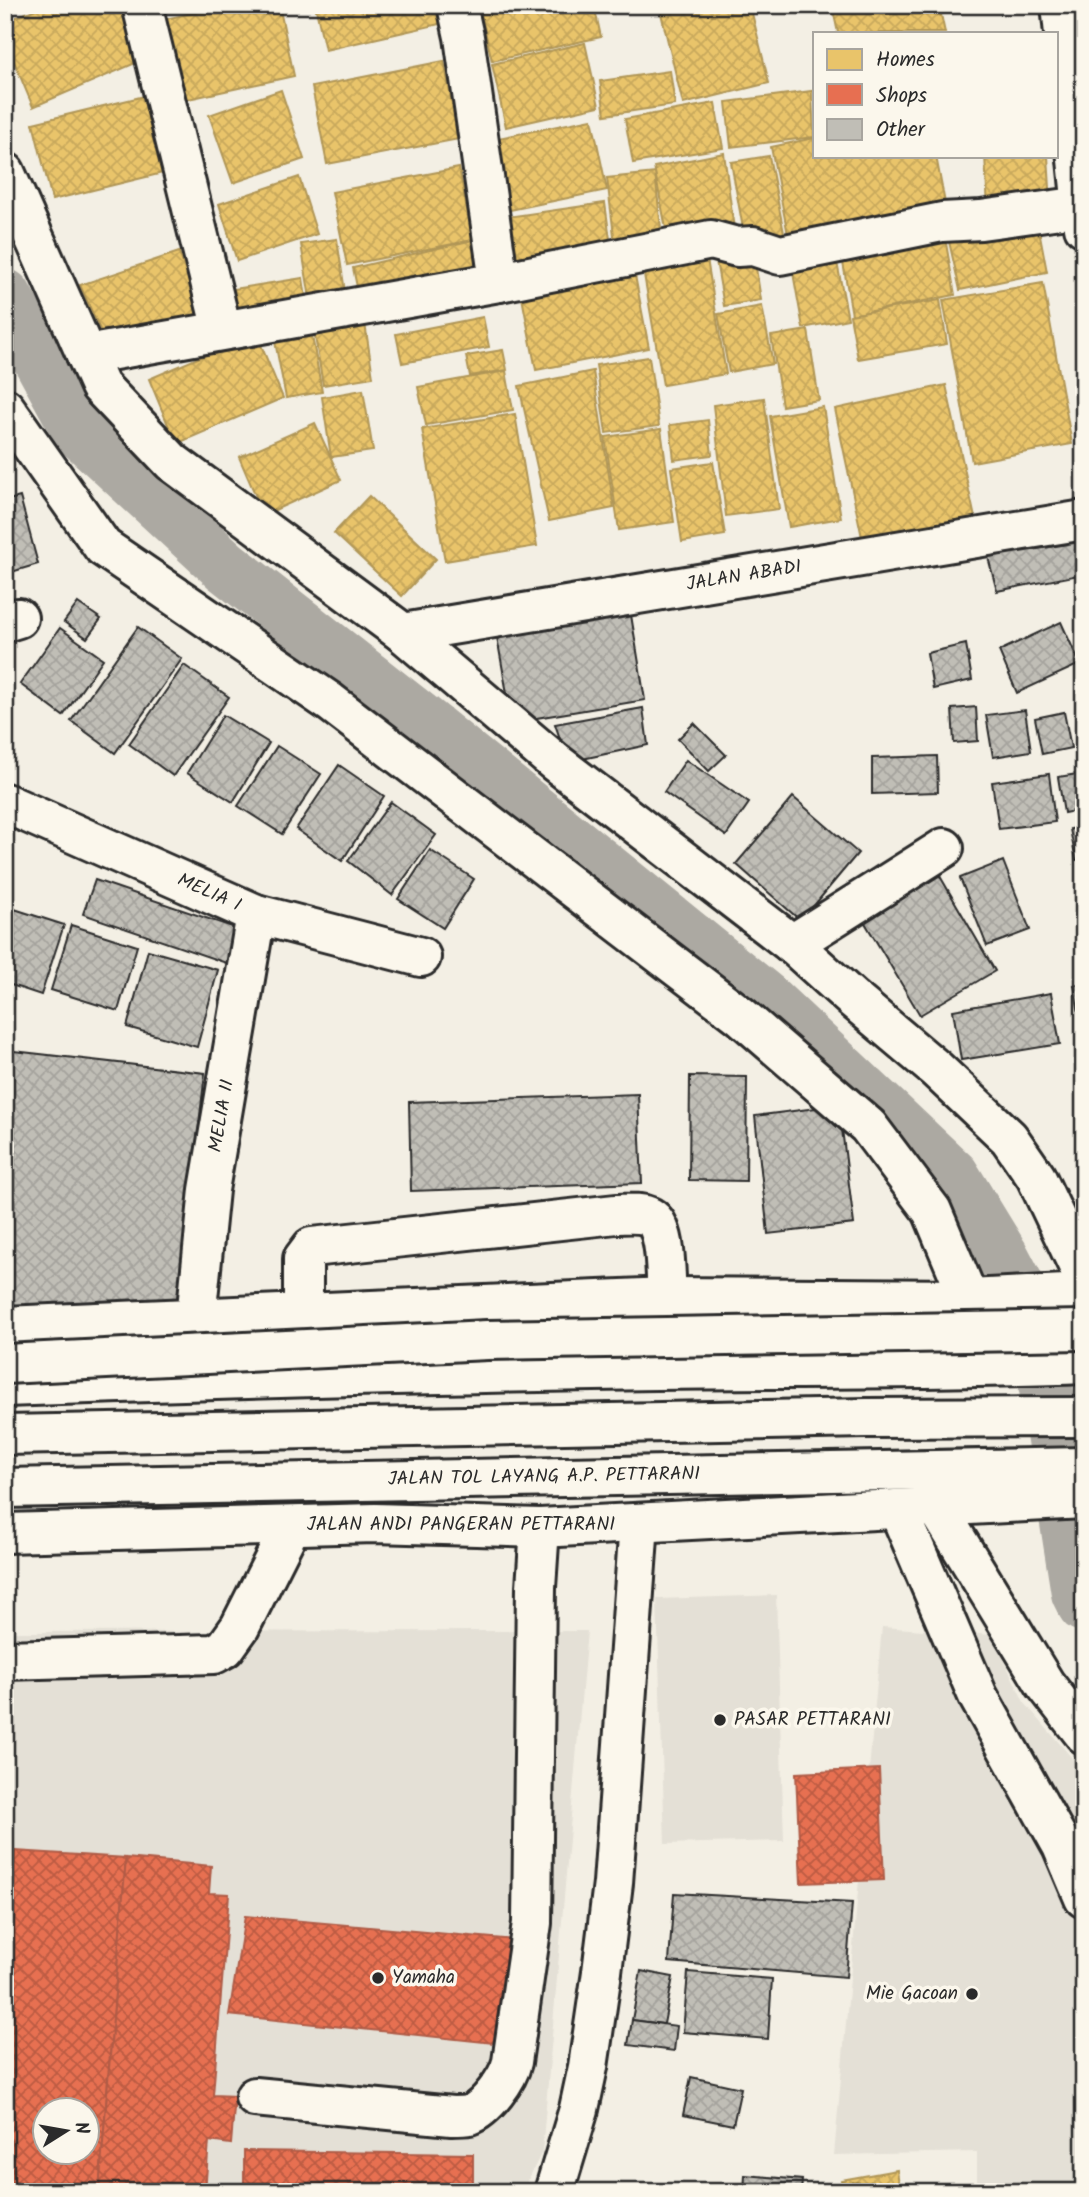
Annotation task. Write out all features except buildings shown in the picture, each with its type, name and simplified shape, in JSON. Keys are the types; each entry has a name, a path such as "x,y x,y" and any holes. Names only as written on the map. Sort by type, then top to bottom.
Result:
{"main road":[{"path":"142,5 222,330"},
{"path":"457,5 464,37 499,282"},
{"path":"86,355 499,282 711,240 737,247 753,246 780,255 942,222 1083,216 1061,5"},
{"path":"5,172 100,386 172,462 404,633 555,762 792,944 936,1069 1009,1138 1035,1177 1083,1288 972,1299 667,1297 5,1326"},
{"path":"5,408 103,547 330,702 741,1016 868,1126 932,1211 972,1299 984,1368"},
{"name":"JALAN ABADI","path":"404,633 1084,520"},
{"name":"MELIA I","path":"5,803 256,914 421,957"},
{"path":"792,944 944,848"},
{"name":"MELIA II","path":"196,1318 209,1190 256,914"},
{"path":"303,1313 303,1259 312,1247 616,1214 649,1216 658,1227 663,1241 667,1297"},
{"path":"5,1363 208,1355 487,1339 1084,1330"},
{"path":"5,1387 627,1370 984,1368 1084,1364"},
{"path":"5,1436 867,1418 1084,1417"},
{"name":"JALAN TOL LAYANG A.P. PETTARANI","path":"5,1488 1084,1467"},
{"name":"JALAN ANDI PANGERAN PETTARANI","path":"5,1533 375,1523 540,1528 1084,1499"},
{"path":"948,1506 1045,1684 1084,1734"},
{"path":"898,1509 978,1696 1062,1846 1084,1898"},
{"path":"554,2192 581,2098 602,1972 613,1883 639,1523"},
{"path":"5,1660 214,1654 225,1648 240,1627 292,1526"},
{"path":"255,2097 452,2116 469,2115 479,2109 506,2079 512,2062 532,1923 536,1587 540,1528"}],"shaded area":[{"name":"PASAR PETTARANI","path":"776,1595 784,1841 665,1844 657,1599"},
{"path":"882,1627 992,1635 1024,1702 1084,1772 1084,2192 977,2192 977,2152 834,2155"},
{"path":"587,1631 542,2152 522,2192 5,2192 5,1632"}],"waterway":[{"path":"5,296 79,431 225,566 421,720 763,997 953,1176 1022,1294 1038,1338 1078,1593 1084,1605"}],"place":[{"name":"PASAR PETTARANI","path":"720,1720"},
{"name":"Yamaha","path":"378,1978"},
{"name":"Mie Gacoan","path":"972,1994"}]}
